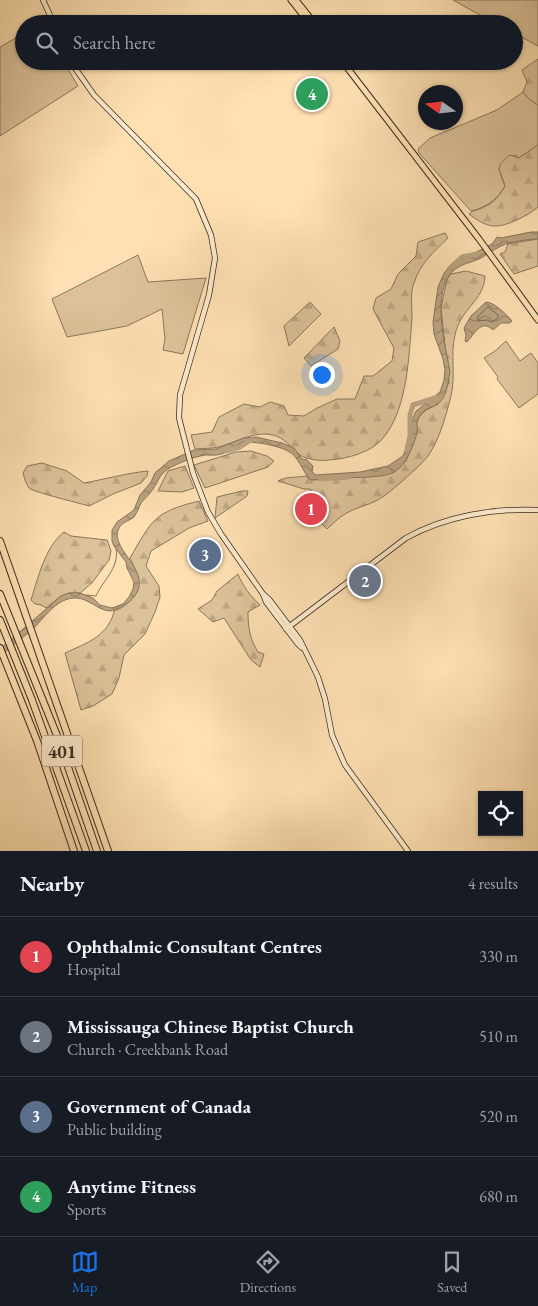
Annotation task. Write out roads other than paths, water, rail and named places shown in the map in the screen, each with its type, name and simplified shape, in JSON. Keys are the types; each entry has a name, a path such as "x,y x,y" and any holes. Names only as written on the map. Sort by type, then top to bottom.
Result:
{"highway":[{"name":"401","path":"0,541 108,851"},
{"name":"401","path":"0,594 58,738 97,851"},
{"name":"401","path":"0,620 47,741 86,851"},
{"name":"401","path":"0,648 37,741 74,851"}],"main road":[{"path":"292,0 303,15"},
{"path":"296,0 308,15"},
{"path":"349,70 479,239 538,320"}],"street":[{"path":"43,0 50,15"},
{"path":"76,70 94,95 196,199 211,235 215,258 209,295 180,395 179,418 197,484 212,518 263,594 266,602 288,628 297,643 304,649 323,688 328,722 340,756 351,775 408,851"},
{"path":"288,628 406,538 421,530 444,521 503,510 538,510"}],"water":[{"path":"538,232 538,239 523,240 501,246 481,258 456,268 446,280 441,305 441,319 450,371 446,390 440,402 420,415 413,446 405,462 398,469 382,476 311,480 292,453 279,447 248,442 221,454 200,456 177,464 160,476 152,491 141,503 134,517 119,528 117,536 120,545 137,572 139,582 137,592 129,602 113,611 100,608 80,599 67,599 55,606 32,630 0,657 0,649 61,596 69,593 80,593 93,598 100,605 112,608 123,604 133,589 134,582 126,562 114,546 112,530 117,522 134,510 140,495 151,482 155,473 169,461 194,450 216,449 244,438 256,437 294,448 302,459 307,460 313,466 312,472 316,475 360,472 388,466 403,456 410,439 412,420 416,411 440,392 444,380 443,359 434,334 433,322 438,287 444,273 450,266 492,244 497,237 501,238"},
{"path":"486,302 496,306 512,321 510,323 501,323 493,330 485,326 481,327 467,342 465,341 464,328 471,316"}],"waterway":[{"path":"450,268 462,257 477,254"},
{"path":"407,449 410,436 410,415 413,405 438,397"},
{"path":"227,451 240,447 251,440"},
{"path":"320,479 349,477"},
{"path":"86,595 96,596 113,568 117,556 116,549"}],"place":[{"name":"Anytime Fitness","path":"312,94"},
{"name":"Ophthalmic Consultant Centres","path":"311,509"},
{"name":"Government of Canada","path":"205,555"},
{"name":"Mississauga Chinese Baptist Church","path":"365,581"}]}
